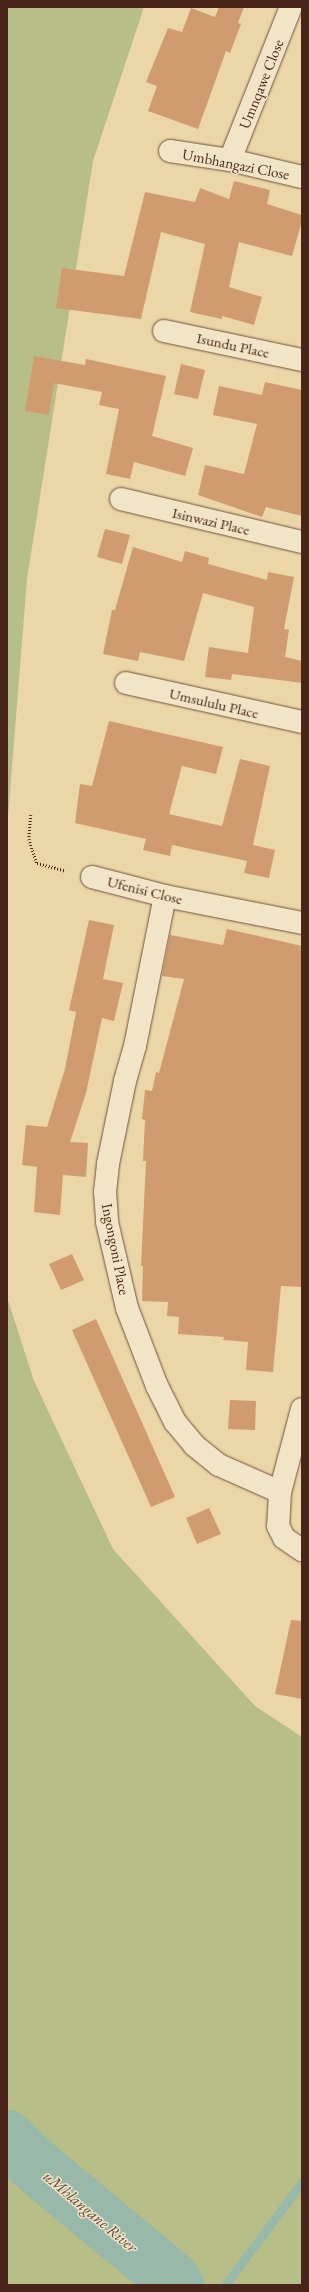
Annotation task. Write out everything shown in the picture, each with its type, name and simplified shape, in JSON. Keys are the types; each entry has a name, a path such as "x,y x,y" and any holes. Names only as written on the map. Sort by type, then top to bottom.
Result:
{"street":[{"name":"Umnqawe Close","path":"230,160 291,7"},
{"name":"Umbhangazi Close","path":"170,151 230,160 302,177"},
{"name":"Isundu Place","path":"164,331 302,360"},
{"name":"Isinwazi Place","path":"121,499 302,542"},
{"name":"Umsululu Place","path":"126,683 302,722"},
{"name":"Ufenisi Close","path":"92,876 165,896 302,923"},
{"name":"Ingongoni Place","path":"165,896 135,1046 125,1081 108,1164 105,1191 107,1222 127,1308 157,1386 175,1422 194,1445 219,1465 280,1492"},
{"path":"302,1409 280,1492 278,1526 284,1538 302,1550"}],"path":[{"name":"Ufenisi Close","path":"31,815 29,839 37,863 92,876"}],"green space":[{"path":"7,7 144,7 93,161 27,579 7,830"},
{"path":"7,1297 34,1381 113,1549 255,1706 302,1737 302,2285 7,2285"}],"building":[{"path":"219,7 244,7 238,23 241,24 230,53 226,51 198,129 148,111 157,86 146,82 168,28 182,32 191,8 215,17"},
{"path":"234,181 270,190 267,204 302,215 302,221 292,256 239,242 229,287 262,297 254,325 222,316 222,319 190,312 205,244 161,232 141,319 56,308 62,268 124,276 145,192 195,202 200,188 229,199"},
{"path":"34,356 85,365 86,359 166,376 152,436 193,448 185,476 134,462 130,479 106,474 119,409 99,405 102,392 54,383 49,415 25,411"},
{"path":"181,364 205,370 198,399 174,394"},
{"path":"265,382 302,390 302,516 266,507 262,517 198,495 205,465 244,474 257,424 213,415 219,386 262,395"},
{"path":"105,529 130,535 122,564 97,557"},
{"path":"133,547 182,562 185,551 209,558 208,564 267,580 268,572 294,577 284,629 289,630 285,657 302,661 302,683 232,674 231,680 205,677 209,647 248,653 254,607 203,593 184,661 140,652 138,661 103,654 112,610 115,610"},
{"path":"109,721 223,747 216,774 182,766 169,814 222,826 240,759 270,766 253,845 275,850 269,878 244,873 247,861 172,845 170,856 143,850 146,839 75,823 80,784 92,786"},
{"path":"89,920 114,925 103,979 123,983 114,1021 102,1018 86,1093 70,1142 88,1143 86,1177 63,1175 60,1215 34,1212 37,1167 22,1165 26,1125 47,1127 65,1069 76,1012 69,1010"},
{"path":"227,929 302,946 302,1287 281,1286 273,1372 246,1370 248,1342 223,1340 224,1337 178,1334 179,1317 167,1316 168,1302 142,1301 143,1266 141,1266 146,1161 143,1161 145,1120 142,1119 145,1090 152,1091 156,1072 159,1073 184,979 162,976 170,935 223,945"},
{"path":"72,1254 84,1280 61,1290 49,1264"},
{"path":"96,1319 175,1497 151,1507 72,1330"},
{"path":"230,1400 256,1401 255,1430 228,1429"},
{"path":"209,1508 221,1534 197,1544 186,1518"},
{"path":"291,1620 302,1621 302,1699 275,1694"}],"waterway":[{"name":"uMhlangane River","path":"7,2138 31,2162 172,2279 176,2285"},
{"path":"225,2285 302,2182"}]}
